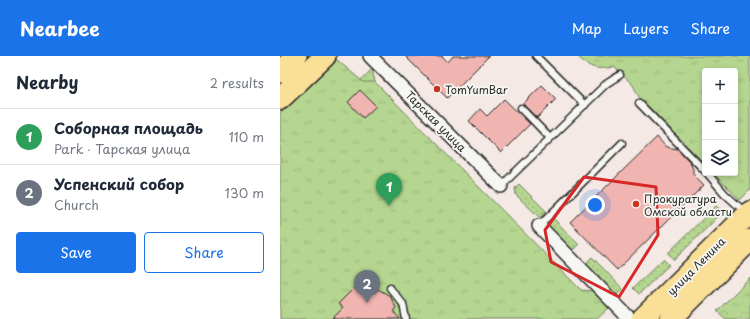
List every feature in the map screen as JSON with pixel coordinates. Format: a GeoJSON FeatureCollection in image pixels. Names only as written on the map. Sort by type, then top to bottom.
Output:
{"type":"FeatureCollection","features":[{"type":"Feature","properties":{"kind":"main road"},"geometry":{"type":"LineString","coordinates":[[280,72],[296,56]]}},
{"type":"Feature","properties":{"kind":"main road"},"geometry":{"type":"LineString","coordinates":[[280,99],[325,56]]}},
{"type":"Feature","properties":{"kind":"main road","name":"улица Ленина"},"geometry":{"type":"LineString","coordinates":[[642,319],[749,215]]}},
{"type":"Feature","properties":{"kind":"main road","name":"улица Ленина"},"geometry":{"type":"LineString","coordinates":[[671,319],[750,240]]}},
{"type":"Feature","properties":{"kind":"street","name":"Тарская улица"},"geometry":{"type":"LineString","coordinates":[[370,56],[501,186]]}},
{"type":"Feature","properties":{"kind":"street"},"geometry":{"type":"LineString","coordinates":[[539,226],[630,319]]}},
{"type":"Feature","properties":{"kind":"lane"},"geometry":{"type":"LineString","coordinates":[[536,56],[585,105]]}},
{"type":"Feature","properties":{"kind":"lane"},"geometry":{"type":"LineString","coordinates":[[501,186],[606,84],[620,75]]}},
{"type":"Feature","properties":{"kind":"lane"},"geometry":{"type":"LineString","coordinates":[[639,104],[702,168]]}},
{"type":"Feature","properties":{"kind":"lane"},"geometry":{"type":"LineString","coordinates":[[521,108],[550,138]]}},
{"type":"Feature","properties":{"kind":"lane"},"geometry":{"type":"LineString","coordinates":[[539,226],[622,143]]}},
{"type":"Feature","properties":{"kind":"lane"},"geometry":{"type":"LineString","coordinates":[[709,176],[725,194],[749,215]]}},
{"type":"Feature","properties":{"kind":"lane"},"geometry":{"type":"LineString","coordinates":[[390,288],[402,304],[406,319]]}},
{"type":"Feature","properties":{"kind":"highlighted area"},"geometry":{"type":"Polygon","coordinates":[[[584,177],[656,187],[658,235],[619,297],[551,262],[545,230],[584,177]]]}},
{"type":"Feature","properties":{"kind":"green space"},"geometry":{"type":"Polygon","coordinates":[[[577,56],[750,56],[750,190],[740,200],[716,176],[738,176],[738,68],[702,68],[702,161],[639,97],[633,85],[614,67],[594,68],[586,64],[577,56]]]}},
{"type":"Feature","properties":{"kind":"green space"},"geometry":{"type":"Polygon","coordinates":[[[336,59],[363,82],[375,82],[581,290],[594,291],[610,307],[597,319],[280,319],[280,113],[336,59]]]}},
{"type":"Feature","properties":{"kind":"green space"},"geometry":{"type":"Polygon","coordinates":[[[372,69],[375,82],[419,128],[413,134],[361,80],[372,69]]]}},
{"type":"Feature","properties":{"kind":"green space"},"geometry":{"type":"Polygon","coordinates":[[[519,184],[546,211],[541,217],[539,217],[516,195],[515,188],[519,184]]]}},
{"type":"Feature","properties":{"kind":"green space"},"geometry":{"type":"Polygon","coordinates":[[[716,206],[723,212],[674,260],[668,253],[716,206]]]}},
{"type":"Feature","properties":{"kind":"green space"},"geometry":{"type":"Polygon","coordinates":[[[553,218],[579,245],[575,249],[568,250],[545,226],[553,218]]]}},
{"type":"Feature","properties":{"kind":"green space"},"geometry":{"type":"Polygon","coordinates":[[[592,257],[623,289],[615,297],[584,265],[592,257]]]}},
{"type":"Feature","properties":{"kind":"green space"},"geometry":{"type":"Polygon","coordinates":[[[663,259],[669,265],[639,294],[633,288],[663,259]]]}},
{"type":"Feature","properties":{"kind":"green space"},"geometry":{"type":"Polygon","coordinates":[[[750,278],[750,319],[726,319],[717,311],[750,278]]]}},
{"type":"Feature","properties":{"kind":"building"},"geometry":{"type":"Polygon","coordinates":[[[405,56],[442,56],[448,62],[453,56],[489,56],[447,98],[405,56]]]}},
{"type":"Feature","properties":{"kind":"building"},"geometry":{"type":"Polygon","coordinates":[[[542,85],[556,99],[537,118],[523,104],[542,85]]]}},
{"type":"Feature","properties":{"kind":"building"},"geometry":{"type":"Polygon","coordinates":[[[360,90],[376,106],[363,118],[348,102],[360,90]]]}},
{"type":"Feature","properties":{"kind":"building"},"geometry":{"type":"Polygon","coordinates":[[[504,99],[530,124],[501,153],[469,121],[480,109],[487,116],[504,99]]]}},
{"type":"Feature","properties":{"kind":"building","name":"Прокуратура Омской области"},"geometry":{"type":"Polygon","coordinates":[[[657,137],[666,147],[678,149],[690,162],[693,169],[693,174],[704,185],[617,270],[570,222],[657,137]]]}},
{"type":"Feature","properties":{"kind":"building"},"geometry":{"type":"Polygon","coordinates":[[[362,287],[367,292],[370,288],[374,293],[378,289],[390,296],[396,308],[393,311],[400,319],[332,319],[343,308],[338,304],[354,288],[358,292],[362,287]]]}},
{"type":"Feature","properties":{"kind":"place","name":"TomYumBar"},"geometry":{"type":"Point","coordinates":[437,89]}},
{"type":"Feature","properties":{"kind":"place","name":"Прокуратура Омской области"},"geometry":{"type":"Point","coordinates":[636,204]}},
{"type":"Feature","properties":{"kind":"place","name":"Соборная площадь"},"geometry":{"type":"Point","coordinates":[389,206]}},
{"type":"Feature","properties":{"kind":"place","name":"Успенский собор"},"geometry":{"type":"Point","coordinates":[367,303]}}]}
